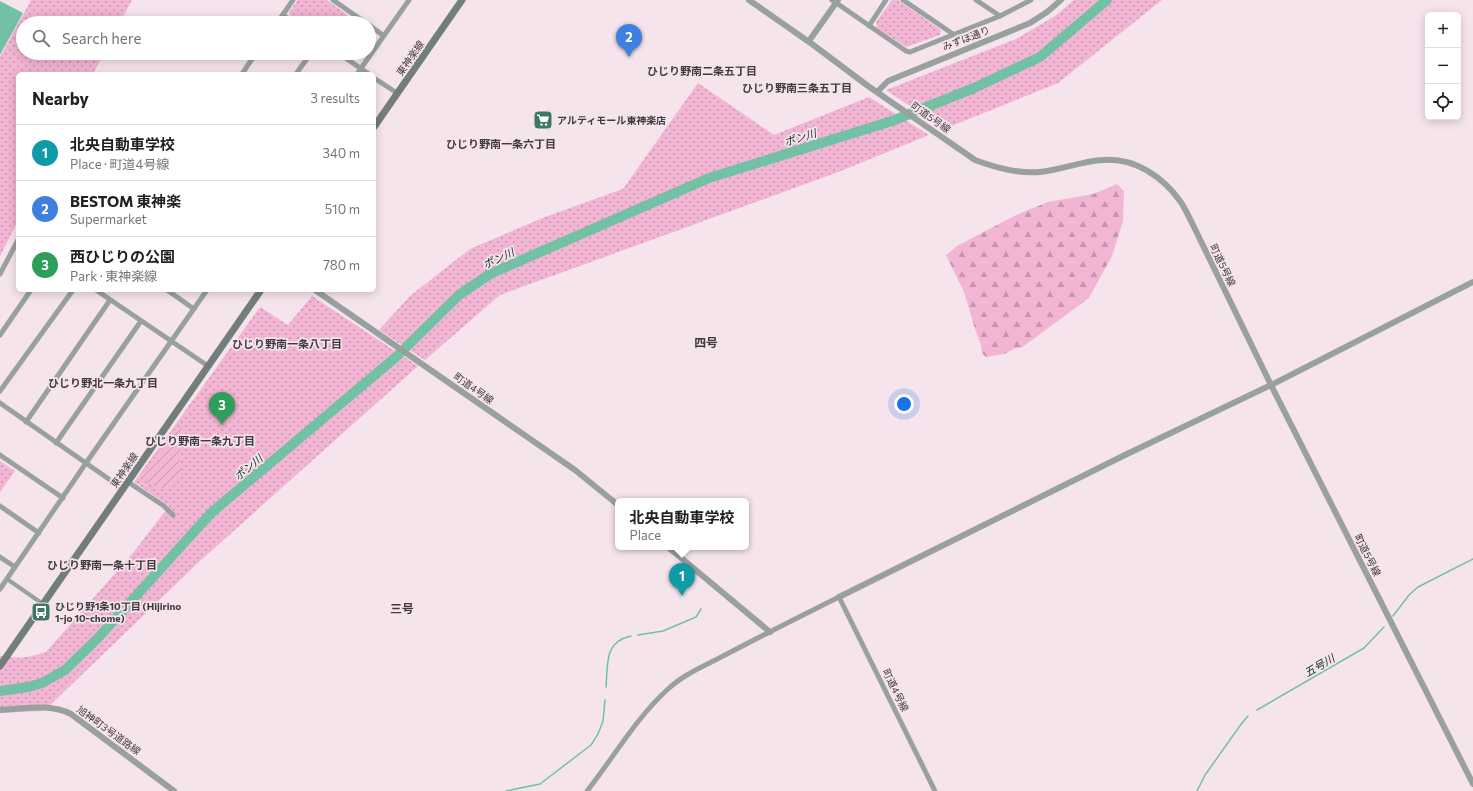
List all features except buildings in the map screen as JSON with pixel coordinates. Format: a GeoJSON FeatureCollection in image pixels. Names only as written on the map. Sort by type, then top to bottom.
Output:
{"type":"FeatureCollection","features":[{"type":"Feature","properties":{"kind":"main road","name":"東神楽線"},"geometry":{"type":"LineString","coordinates":[[376,124],[462,0]]}},
{"type":"Feature","properties":{"kind":"main road","name":"東神楽線"},"geometry":{"type":"LineString","coordinates":[[1,664],[260,292]]}},
{"type":"Feature","properties":{"kind":"street"},"geometry":{"type":"LineString","coordinates":[[283,15],[293,0]]}},
{"type":"Feature","properties":{"kind":"street"},"geometry":{"type":"LineString","coordinates":[[333,0],[356,16]]}},
{"type":"Feature","properties":{"kind":"street"},"geometry":{"type":"LineString","coordinates":[[376,47],[407,0]]}},
{"type":"Feature","properties":{"kind":"street","name":"町道5号線"},"geometry":{"type":"LineString","coordinates":[[749,0],[809,41],[877,92],[975,160],[994,167],[1016,172],[1040,172],[1103,160],[1125,161],[1148,171],[1165,183],[1180,201],[1193,225],[1271,385],[1473,784]]}},
{"type":"Feature","properties":{"kind":"street"},"geometry":{"type":"LineString","coordinates":[[869,26],[886,0]]}},
{"type":"Feature","properties":{"kind":"street"},"geometry":{"type":"LineString","coordinates":[[903,0],[953,34]]}},
{"type":"Feature","properties":{"kind":"street"},"geometry":{"type":"LineString","coordinates":[[976,0],[1000,16]]}},
{"type":"Feature","properties":{"kind":"street"},"geometry":{"type":"LineString","coordinates":[[809,41],[835,1],[869,26],[906,51],[910,52],[1000,16],[1030,0]]}},
{"type":"Feature","properties":{"kind":"street","name":"みずほ通り"},"geometry":{"type":"LineString","coordinates":[[877,92],[888,81],[1030,23],[1047,12],[1060,0]]}},
{"type":"Feature","properties":{"kind":"street"},"geometry":{"type":"LineString","coordinates":[[376,30],[384,36]]}},
{"type":"Feature","properties":{"kind":"street"},"geometry":{"type":"LineString","coordinates":[[243,72],[251,60]]}},
{"type":"Feature","properties":{"kind":"street"},"geometry":{"type":"LineString","coordinates":[[297,72],[306,60]]}},
{"type":"Feature","properties":{"kind":"street"},"geometry":{"type":"LineString","coordinates":[[348,60],[366,72]]}},
{"type":"Feature","properties":{"kind":"street"},"geometry":{"type":"LineString","coordinates":[[359,72],[367,60]]}},
{"type":"Feature","properties":{"kind":"street"},"geometry":{"type":"LineString","coordinates":[[376,79],[397,93]]}},
{"type":"Feature","properties":{"kind":"street"},"geometry":{"type":"LineString","coordinates":[[0,274],[16,244]]}},
{"type":"Feature","properties":{"kind":"street"},"geometry":{"type":"LineString","coordinates":[[586,791],[652,704],[669,688],[690,673],[1127,454],[1271,385],[1473,282]]}},
{"type":"Feature","properties":{"kind":"street"},"geometry":{"type":"LineString","coordinates":[[0,335],[30,292]]}},
{"type":"Feature","properties":{"kind":"street"},"geometry":{"type":"LineString","coordinates":[[0,391],[72,292]]}},
{"type":"Feature","properties":{"kind":"street"},"geometry":{"type":"LineString","coordinates":[[99,292],[208,366]]}},
{"type":"Feature","properties":{"kind":"street"},"geometry":{"type":"LineString","coordinates":[[170,292],[194,309]]}},
{"type":"Feature","properties":{"kind":"street"},"geometry":{"type":"LineString","coordinates":[[0,589],[206,292]]}},
{"type":"Feature","properties":{"kind":"street","name":"町道4号線"},"geometry":{"type":"LineString","coordinates":[[318,292],[575,470],[615,503]]}},
{"type":"Feature","properties":{"kind":"street"},"geometry":{"type":"LineString","coordinates":[[26,422],[110,300]]}},
{"type":"Feature","properties":{"kind":"street"},"geometry":{"type":"LineString","coordinates":[[56,443],[141,321]]}},
{"type":"Feature","properties":{"kind":"street"},"geometry":{"type":"LineString","coordinates":[[0,403],[123,489]]}},
{"type":"Feature","properties":{"kind":"street"},"geometry":{"type":"LineString","coordinates":[[0,455],[63,498]]}},
{"type":"Feature","properties":{"kind":"street"},"geometry":{"type":"LineString","coordinates":[[128,482],[164,506],[173,515]]}},
{"type":"Feature","properties":{"kind":"street"},"geometry":{"type":"LineString","coordinates":[[0,506],[39,533]]}},
{"type":"Feature","properties":{"kind":"street"},"geometry":{"type":"LineString","coordinates":[[672,550],[770,632]]}},
{"type":"Feature","properties":{"kind":"street"},"geometry":{"type":"LineString","coordinates":[[0,557],[15,567]]}},
{"type":"Feature","properties":{"kind":"street"},"geometry":{"type":"LineString","coordinates":[[7,579],[43,604]]}},
{"type":"Feature","properties":{"kind":"street","name":"町道4号線"},"geometry":{"type":"LineString","coordinates":[[839,597],[935,791]]}},
{"type":"Feature","properties":{"kind":"street","name":"旭神町3号道路線"},"geometry":{"type":"LineString","coordinates":[[0,710],[39,708],[55,708],[63,710],[71,714],[174,791]]}},
{"type":"Feature","properties":{"kind":"green space"},"geometry":{"type":"Polygon","coordinates":[[[31,0],[132,0],[124,16],[22,16],[31,0]]]}},
{"type":"Feature","properties":{"kind":"green space"},"geometry":{"type":"Polygon","coordinates":[[[298,0],[327,0],[348,15],[290,16],[289,12],[298,0]]]}},
{"type":"Feature","properties":{"kind":"green space"},"geometry":{"type":"Polygon","coordinates":[[[892,0],[898,0],[941,30],[940,35],[906,47],[877,28],[876,22],[892,0]]]}},
{"type":"Feature","properties":{"kind":"green space"},"geometry":{"type":"Polygon","coordinates":[[[1074,0],[1162,0],[1058,83],[944,129],[886,90],[1016,39],[1055,16],[1074,0]]]}},
{"type":"Feature","properties":{"kind":"green space"},"geometry":{"type":"Polygon","coordinates":[[[16,28],[16,60],[100,60],[94,72],[16,72],[16,225],[0,256],[0,57],[16,28]]]}},
{"type":"Feature","properties":{"kind":"green space"},"geometry":{"type":"Polygon","coordinates":[[[698,83],[774,135],[869,97],[929,135],[841,171],[500,295],[425,360],[379,330],[410,296],[470,249],[545,217],[623,189],[698,83]]]}},
{"type":"Feature","properties":{"kind":"green space"},"geometry":{"type":"Polygon","coordinates":[[[1117,184],[1124,191],[1123,221],[1112,256],[1089,298],[1021,348],[1016,348],[1004,354],[986,357],[982,353],[981,345],[964,292],[946,255],[957,246],[1016,215],[1048,202],[1093,194],[1117,184]]]}},
{"type":"Feature","properties":{"kind":"green space"},"geometry":{"type":"Polygon","coordinates":[[[312,296],[418,366],[200,561],[44,711],[0,713],[0,656],[23,657],[34,656],[46,652],[133,553],[169,506],[134,482],[260,307],[288,325],[312,296]]]}},
{"type":"Feature","properties":{"kind":"green space"},"geometry":{"type":"Polygon","coordinates":[[[177,427],[185,430],[180,449],[181,478],[176,484],[169,488],[161,488],[149,483],[141,477],[177,427]]]}},
{"type":"Feature","properties":{"kind":"green space"},"geometry":{"type":"Polygon","coordinates":[[[0,461],[15,471],[0,492],[0,461]]]}},
{"type":"Feature","properties":{"kind":"shaded area"},"geometry":{"type":"Polygon","coordinates":[[[0,1],[23,13],[21,16],[16,16],[16,26],[0,55],[0,1]]]}},
{"type":"Feature","properties":{"kind":"waterway","name":"ポン川"},"geometry":{"type":"LineString","coordinates":[[0,691],[28,687],[42,683],[65,670],[97,639],[211,513],[396,357],[459,295],[490,274],[709,178],[892,121],[974,88],[1040,57],[1107,0]]}},
{"type":"Feature","properties":{"kind":"waterway","name":"五号川"},"geometry":{"type":"LineString","coordinates":[[1393,616],[1409,595],[1418,587],[1473,559]]}},
{"type":"Feature","properties":{"kind":"waterway"},"geometry":{"type":"LineString","coordinates":[[638,635],[663,631],[696,617],[701,609]]}},
{"type":"Feature","properties":{"kind":"waterway","name":"五号川"},"geometry":{"type":"LineString","coordinates":[[1257,710],[1364,648],[1384,627]]}},
{"type":"Feature","properties":{"kind":"waterway"},"geometry":{"type":"LineString","coordinates":[[606,687],[609,655],[612,648],[622,639],[631,636]]}},
{"type":"Feature","properties":{"kind":"waterway"},"geometry":{"type":"LineString","coordinates":[[506,791],[540,784],[591,745],[598,734],[603,721],[605,700]]}},
{"type":"Feature","properties":{"kind":"waterway","name":"五号川"},"geometry":{"type":"LineString","coordinates":[[1197,791],[1205,775],[1248,716]]}},
{"type":"Feature","properties":{"kind":"place","name":"BESTOM 東神楽"},"geometry":{"type":"Point","coordinates":[629,57]}},
{"type":"Feature","properties":{"kind":"place","name":"アルティモール東神楽店"},"geometry":{"type":"Point","coordinates":[543,120]}},
{"type":"Feature","properties":{"kind":"place","name":"西ひじりの公園"},"geometry":{"type":"Point","coordinates":[222,425]}},
{"type":"Feature","properties":{"kind":"place","name":"北央自動車学校"},"geometry":{"type":"Point","coordinates":[682,596]}},
{"type":"Feature","properties":{"kind":"place","name":"ひじり野1条10丁目 (Hijirino 1-jo 10-chome)"},"geometry":{"type":"Point","coordinates":[41,612]}},
{"type":"Feature","properties":{"kind":"district","name":"ひじり野南二条五丁目"},"geometry":{"type":"Point","coordinates":[702,70]}},
{"type":"Feature","properties":{"kind":"district","name":"ひじり野南三条五丁目"},"geometry":{"type":"Point","coordinates":[797,87]}},
{"type":"Feature","properties":{"kind":"district","name":"ひじり野南一条六丁目"},"geometry":{"type":"Point","coordinates":[501,143]}},
{"type":"Feature","properties":{"kind":"district","name":"四号"},"geometry":{"type":"Point","coordinates":[706,342]}},
{"type":"Feature","properties":{"kind":"district","name":"ひじり野南一条八丁目"},"geometry":{"type":"Point","coordinates":[287,343]}},
{"type":"Feature","properties":{"kind":"district","name":"ひじり野北一条九丁目"},"geometry":{"type":"Point","coordinates":[103,382]}},
{"type":"Feature","properties":{"kind":"district","name":"ひじり野南一条九丁目"},"geometry":{"type":"Point","coordinates":[200,440]}},
{"type":"Feature","properties":{"kind":"district","name":"ひじり野南一条十丁目"},"geometry":{"type":"Point","coordinates":[102,564]}},
{"type":"Feature","properties":{"kind":"district","name":"三号"},"geometry":{"type":"Point","coordinates":[402,608]}}]}
